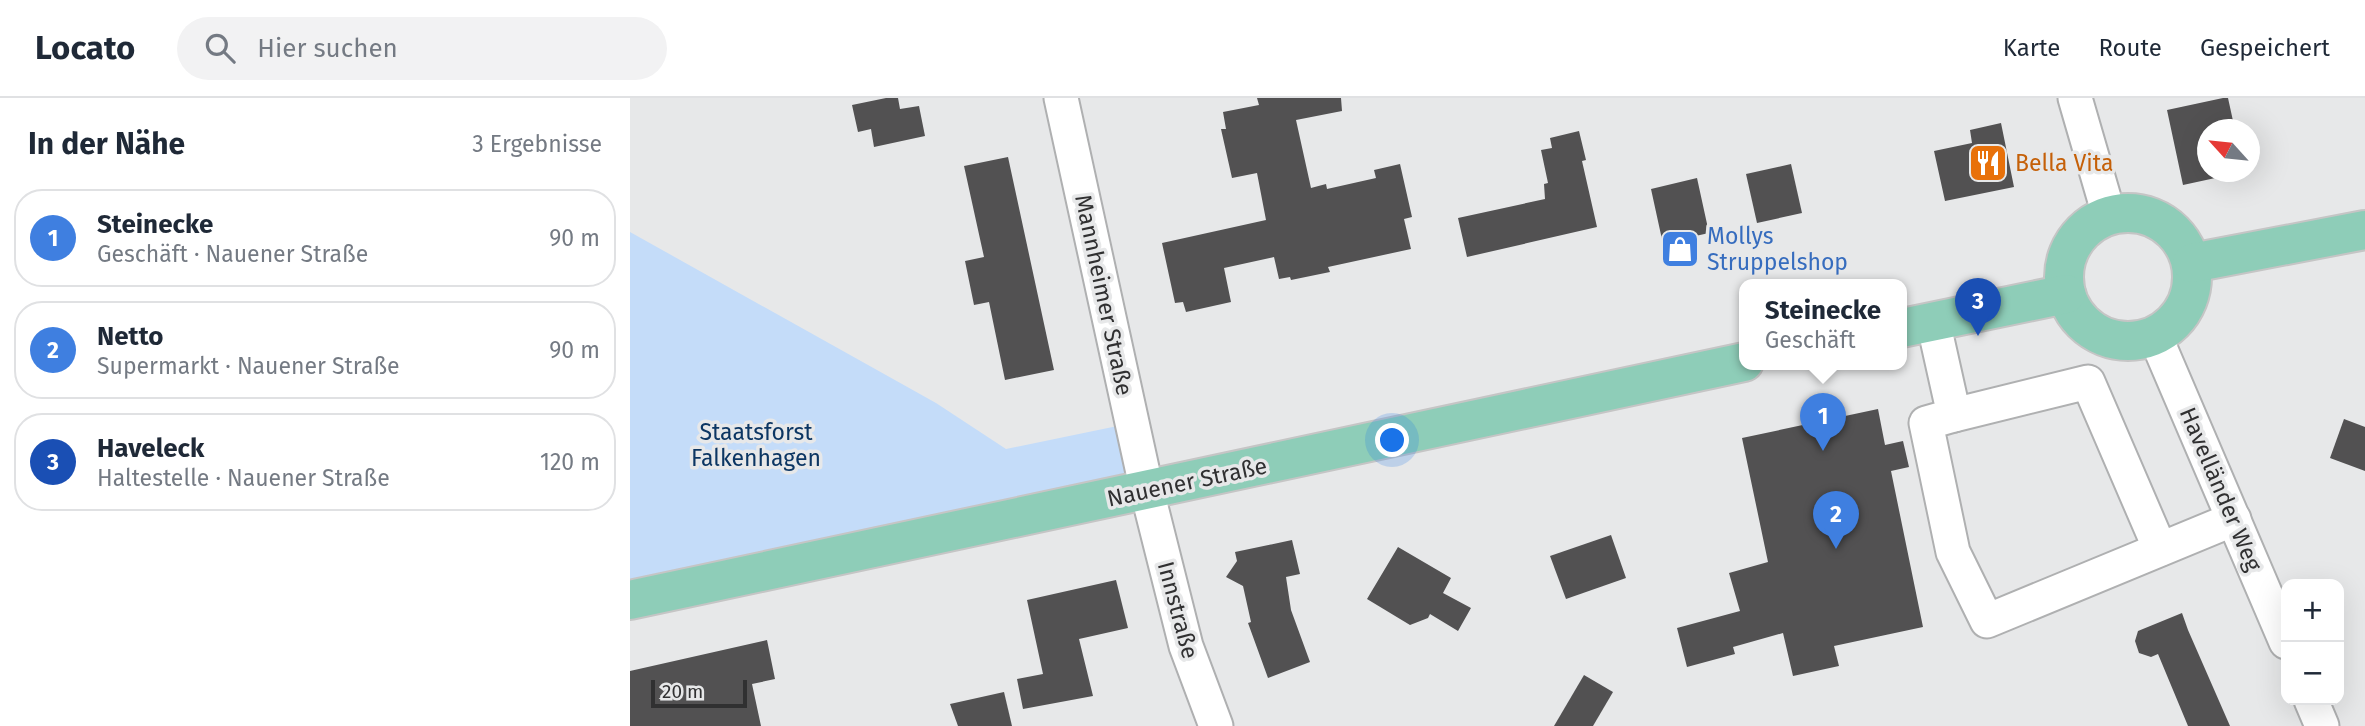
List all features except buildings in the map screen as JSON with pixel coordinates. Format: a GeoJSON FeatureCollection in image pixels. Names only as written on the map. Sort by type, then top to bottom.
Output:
{"type":"FeatureCollection","features":[{"type":"Feature","properties":{"kind":"main road"},"geometry":{"type":"LineString","coordinates":[[2130,212],[2151,216],[2170,227],[2184,243],[2192,262],[2193,284],[2187,306],[2173,323],[2155,336],[2133,342],[2111,339],[2091,330],[2075,314],[2066,294],[2064,274],[2068,254],[2077,237],[2091,223],[2109,215],[2130,212]]}},
{"type":"Feature","properties":{"kind":"main road"},"geometry":{"type":"LineString","coordinates":[[2192,262],[2365,230]]}},
{"type":"Feature","properties":{"kind":"main road"},"geometry":{"type":"LineString","coordinates":[[1917,325],[2066,294]]}},
{"type":"Feature","properties":{"kind":"main road","name":"Nauener Straße"},"geometry":{"type":"LineString","coordinates":[[631,602],[1739,363]]}},
{"type":"Feature","properties":{"kind":"street","name":"Mannheimer Straße"},"geometry":{"type":"LineString","coordinates":[[1060,98],[1147,491]]}},
{"type":"Feature","properties":{"kind":"street"},"geometry":{"type":"LineString","coordinates":[[2075,98],[2109,215]]}},
{"type":"Feature","properties":{"kind":"street"},"geometry":{"type":"LineString","coordinates":[[1917,325],[1954,415]]}},
{"type":"Feature","properties":{"kind":"street","name":"Havelländer Weg"},"geometry":{"type":"LineString","coordinates":[[2155,336],[2281,630]]}},
{"type":"Feature","properties":{"kind":"street"},"geometry":{"type":"LineString","coordinates":[[2160,549],[2088,382],[1926,422],[1953,552],[1987,621],[2234,519]]}},
{"type":"Feature","properties":{"kind":"street","name":"Innstraße"},"geometry":{"type":"LineString","coordinates":[[1147,491],[1185,646],[1216,726]]}},
{"type":"Feature","properties":{"kind":"street"},"geometry":{"type":"LineString","coordinates":[[2313,705],[2322,726]]}},
{"type":"Feature","properties":{"kind":"green space","name":"Staatsforst Falkenhagen"},"geometry":{"type":"Polygon","coordinates":[[[630,232],[936,403],[1006,449],[1132,423],[1147,491],[630,600],[630,232]]]}},
{"type":"Feature","properties":{"kind":"place","name":"Bella Vita"},"geometry":{"type":"Point","coordinates":[1988,163]}},
{"type":"Feature","properties":{"kind":"place","name":"Mollys Struppelshop"},"geometry":{"type":"Point","coordinates":[1680,249]}},
{"type":"Feature","properties":{"kind":"place","name":"Haveleck"},"geometry":{"type":"Point","coordinates":[1978,336]}},
{"type":"Feature","properties":{"kind":"place","name":"Steinecke"},"geometry":{"type":"Point","coordinates":[1823,451]}},
{"type":"Feature","properties":{"kind":"place","name":"Netto"},"geometry":{"type":"Point","coordinates":[1836,549]}}]}
